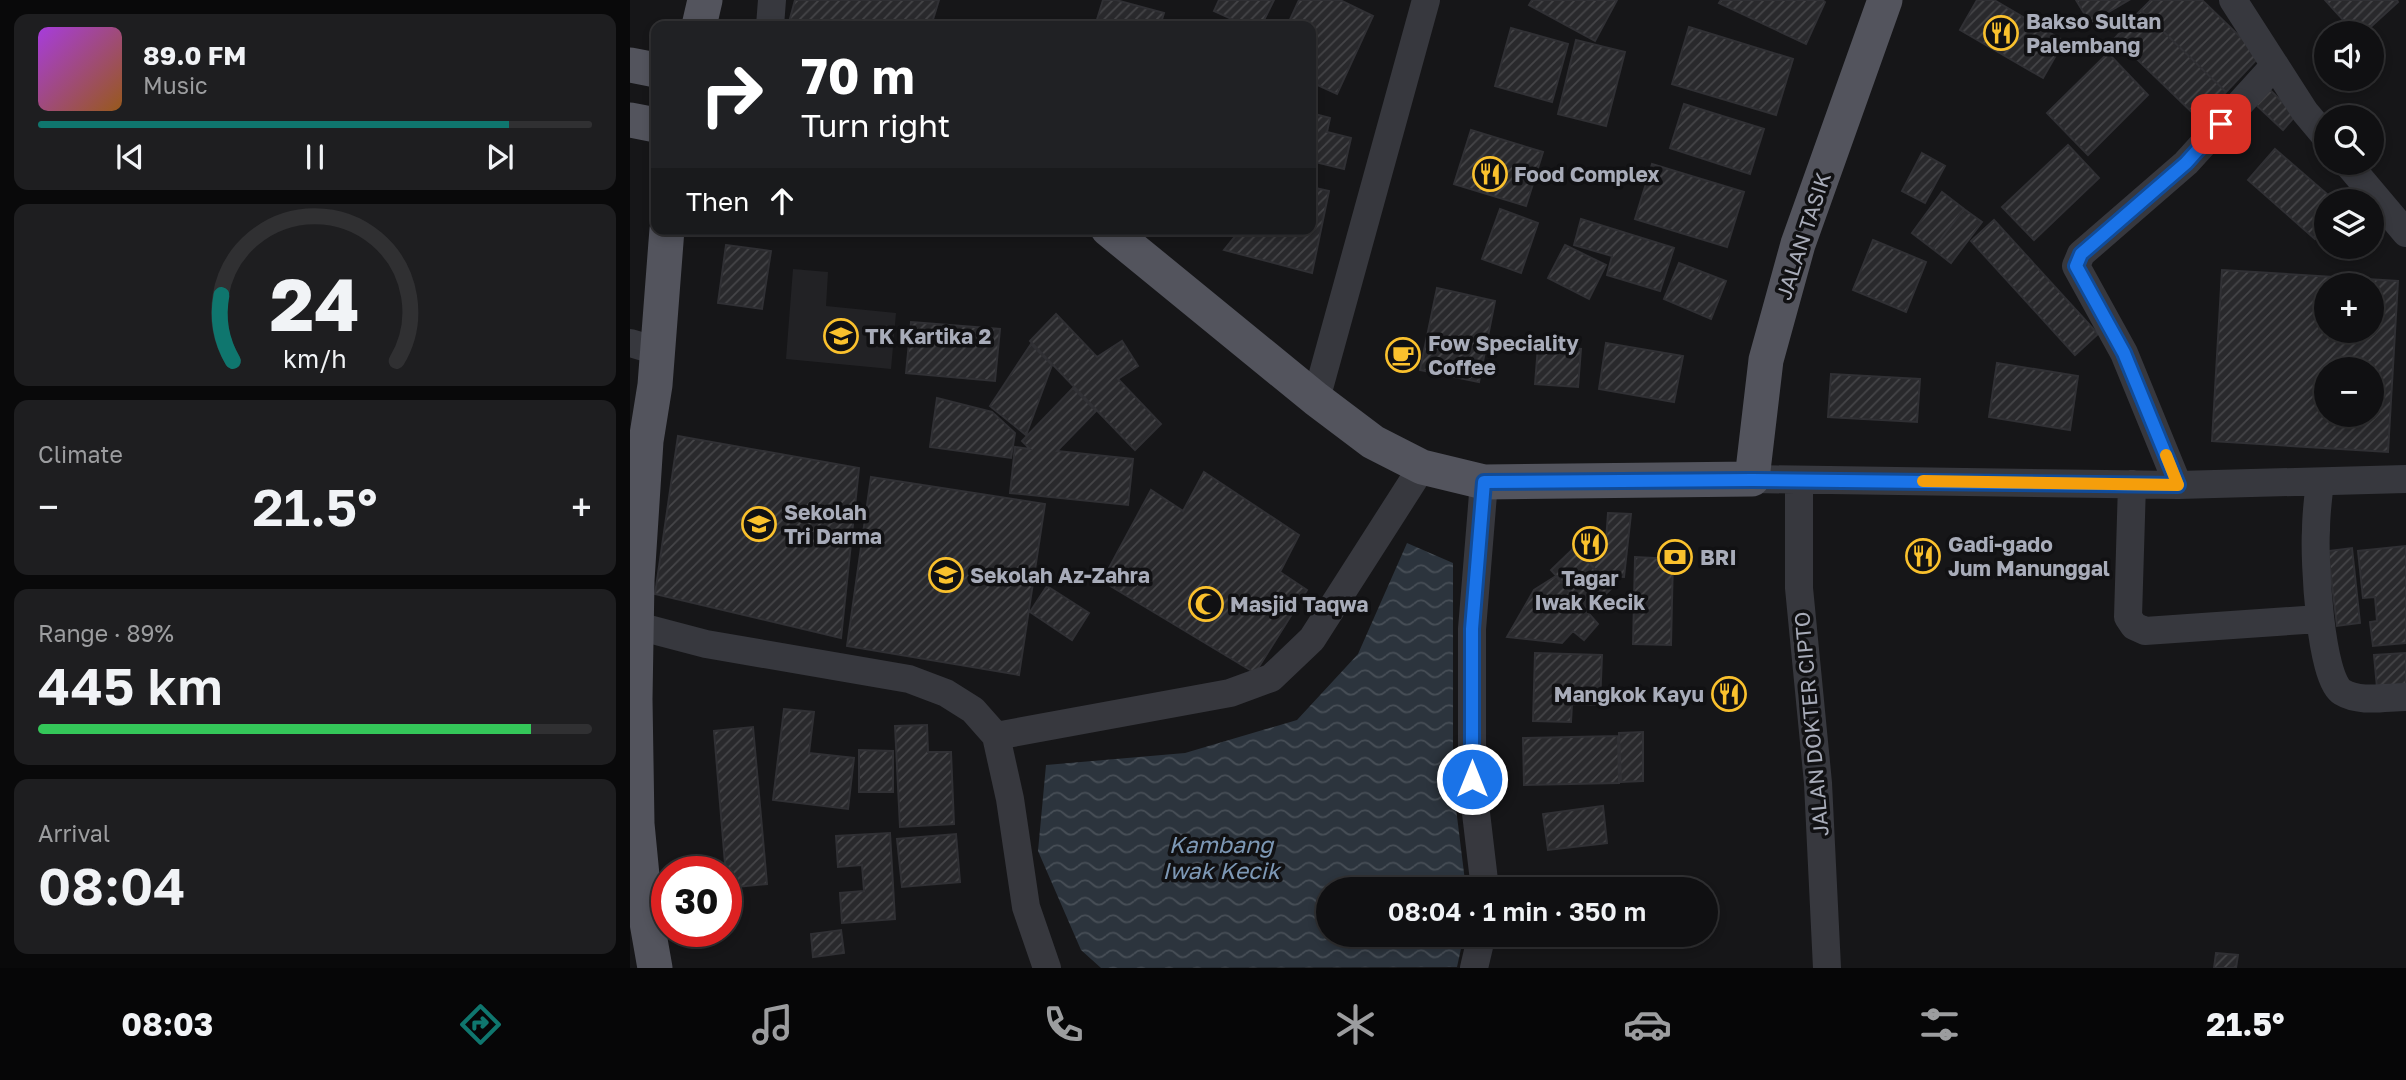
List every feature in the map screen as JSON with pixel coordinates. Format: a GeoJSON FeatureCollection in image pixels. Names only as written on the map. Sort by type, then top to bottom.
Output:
{"type":"FeatureCollection","features":[{"type":"Feature","properties":{"kind":"main road"},"geometry":{"type":"LineString","coordinates":[[700,21],[705,0]]}},
{"type":"Feature","properties":{"kind":"main road","name":"JALAN TASIK"},"geometry":{"type":"LineString","coordinates":[[1752,480],[1766,360],[1794,257],[1885,0]]}},
{"type":"Feature","properties":{"kind":"main road"},"geometry":{"type":"LineString","coordinates":[[630,65],[651,69]]}},
{"type":"Feature","properties":{"kind":"main road"},"geometry":{"type":"LineString","coordinates":[[630,120],[651,124]]}},
{"type":"Feature","properties":{"kind":"main road"},"geometry":{"type":"LineString","coordinates":[[655,968],[646,917],[637,824],[633,625],[646,441],[647,360],[666,235]]}},
{"type":"Feature","properties":{"kind":"main road"},"geometry":{"type":"LineString","coordinates":[[1115,235],[1316,399],[1373,442],[1422,467],[1484,482],[1752,480]]}},
{"type":"Feature","properties":{"kind":"street"},"geometry":{"type":"LineString","coordinates":[[770,21],[772,0]]}},
{"type":"Feature","properties":{"kind":"street"},"geometry":{"type":"LineString","coordinates":[[1316,399],[1426,0]]}},
{"type":"Feature","properties":{"kind":"street"},"geometry":{"type":"LineString","coordinates":[[2233,0],[2314,123]]}},
{"type":"Feature","properties":{"kind":"street"},"geometry":{"type":"LineString","coordinates":[[2178,485],[2124,353],[2077,273],[2077,260],[2186,163],[2275,65]]}},
{"type":"Feature","properties":{"kind":"street"},"geometry":{"type":"LineString","coordinates":[[2357,175],[2406,233]]}},
{"type":"Feature","properties":{"kind":"street"},"geometry":{"type":"LineString","coordinates":[[630,436],[647,360]]}},
{"type":"Feature","properties":{"kind":"street"},"geometry":{"type":"LineString","coordinates":[[996,736],[1230,693],[1271,678],[1312,639],[1422,467]]}},
{"type":"Feature","properties":{"kind":"street"},"geometry":{"type":"LineString","coordinates":[[1752,480],[2178,485],[2406,479]]}},
{"type":"Feature","properties":{"kind":"street","name":"JALAN DOKTER CIPTO"},"geometry":{"type":"LineString","coordinates":[[1798,480],[1799,588],[1818,783],[1827,968]]}},
{"type":"Feature","properties":{"kind":"street"},"geometry":{"type":"LineString","coordinates":[[1484,482],[1472,629],[1472,765],[1484,877]]}},
{"type":"Feature","properties":{"kind":"street"},"geometry":{"type":"LineString","coordinates":[[2320,482],[2315,532],[2319,619],[2332,681],[2340,692],[2359,698],[2406,697]]}},
{"type":"Feature","properties":{"kind":"street"},"geometry":{"type":"LineString","coordinates":[[2132,484],[2128,617],[2134,626],[2145,631],[2319,619]]}},
{"type":"Feature","properties":{"kind":"street"},"geometry":{"type":"LineString","coordinates":[[633,625],[706,643],[909,679],[946,693],[973,710],[996,736],[1010,799],[1026,906],[1047,968]]}},
{"type":"Feature","properties":{"kind":"street"},"geometry":{"type":"LineString","coordinates":[[1474,968],[1479,947]]}},
{"type":"Feature","properties":{"kind":"shaded area","name":"TK Kartika 2"},"geometry":{"type":"Polygon","coordinates":[[[793,269],[828,272],[826,306],[896,313],[891,369],[786,359],[793,269]]]}},
{"type":"Feature","properties":{"kind":"water","name":"Kambang Iwak Kecik"},"geometry":{"type":"Polygon","coordinates":[[[1407,543],[1453,563],[1453,784],[1465,877],[1316,877],[1316,947],[1461,947],[1457,967],[1101,968],[1081,950],[1038,851],[1046,765],[1185,753],[1297,720],[1358,654],[1407,543]]]}},
{"type":"Feature","properties":{"kind":"building"},"geometry":{"type":"Polygon","coordinates":[[[795,0],[939,0],[933,21],[789,21],[795,0]]]}},
{"type":"Feature","properties":{"kind":"building"},"geometry":{"type":"Polygon","coordinates":[[[1103,0],[1116,0],[1164,13],[1162,21],[1097,21],[1103,0]]]}},
{"type":"Feature","properties":{"kind":"building"},"geometry":{"type":"Polygon","coordinates":[[[1219,0],[1274,0],[1264,21],[1236,21],[1214,11],[1219,0]]]}},
{"type":"Feature","properties":{"kind":"building"},"geometry":{"type":"Polygon","coordinates":[[[1299,0],[1340,0],[1373,16],[1337,94],[1316,84],[1316,21],[1289,21],[1299,0]]]}},
{"type":"Feature","properties":{"kind":"building"},"geometry":{"type":"Polygon","coordinates":[[[1532,0],[1617,0],[1595,41],[1529,5],[1532,0]]]}},
{"type":"Feature","properties":{"kind":"building"},"geometry":{"type":"Polygon","coordinates":[[[1721,0],[1825,2],[1806,44],[1719,3],[1721,0]]]}},
{"type":"Feature","properties":{"kind":"building"},"geometry":{"type":"Polygon","coordinates":[[[1977,0],[1994,0],[2064,41],[2043,78],[1960,30],[1977,0]]]}},
{"type":"Feature","properties":{"kind":"building"},"geometry":{"type":"Polygon","coordinates":[[[2076,0],[2129,0],[2090,23],[2076,0]]]}},
{"type":"Feature","properties":{"kind":"building"},"geometry":{"type":"Polygon","coordinates":[[[2151,0],[2202,0],[2260,56],[2226,92],[2141,10],[2151,0]]]}},
{"type":"Feature","properties":{"kind":"building"},"geometry":{"type":"Polygon","coordinates":[[[2325,0],[2398,2],[2377,21],[2344,21],[2325,0]]]}},
{"type":"Feature","properties":{"kind":"building"},"geometry":{"type":"Polygon","coordinates":[[[2141,10],[2226,92],[2200,120],[2115,38],[2141,10]]]}},
{"type":"Feature","properties":{"kind":"building"},"geometry":{"type":"Polygon","coordinates":[[[1689,27],[1793,59],[1776,115],[1672,84],[1689,27]]]}},
{"type":"Feature","properties":{"kind":"building"},"geometry":{"type":"Polygon","coordinates":[[[1511,28],[1568,44],[1552,102],[1495,86],[1511,28]]]}},
{"type":"Feature","properties":{"kind":"building"},"geometry":{"type":"Polygon","coordinates":[[[1576,40],[1625,52],[1606,126],[1558,114],[1576,40]]]}},
{"type":"Feature","properties":{"kind":"building"},"geometry":{"type":"Polygon","coordinates":[[[2108,53],[2148,95],[2088,155],[2047,113],[2108,53]]]}},
{"type":"Feature","properties":{"kind":"building"},"geometry":{"type":"Polygon","coordinates":[[[2268,88],[2296,115],[2283,130],[2254,103],[2268,88]]]}},
{"type":"Feature","properties":{"kind":"building"},"geometry":{"type":"Polygon","coordinates":[[[1684,104],[1764,129],[1750,174],[1670,148],[1684,104]]]}},
{"type":"Feature","properties":{"kind":"building"},"geometry":{"type":"Polygon","coordinates":[[[1316,114],[1330,118],[1327,132],[1351,138],[1344,169],[1316,162],[1316,114]]]}},
{"type":"Feature","properties":{"kind":"building"},"geometry":{"type":"Polygon","coordinates":[[[1471,130],[1543,152],[1526,206],[1454,184],[1471,130]]]}},
{"type":"Feature","properties":{"kind":"building"},"geometry":{"type":"Polygon","coordinates":[[[2068,145],[2099,178],[2034,240],[2002,207],[2068,145]]]}},
{"type":"Feature","properties":{"kind":"building"},"geometry":{"type":"Polygon","coordinates":[[[2275,149],[2321,189],[2314,189],[2314,238],[2248,180],[2275,149]]]}},
{"type":"Feature","properties":{"kind":"building"},"geometry":{"type":"Polygon","coordinates":[[[1922,153],[1945,166],[1925,203],[1902,191],[1922,153]]]}},
{"type":"Feature","properties":{"kind":"building"},"geometry":{"type":"Polygon","coordinates":[[[1652,164],[1744,192],[1727,247],[1635,219],[1652,164]]]}},
{"type":"Feature","properties":{"kind":"building"},"geometry":{"type":"Polygon","coordinates":[[[1316,188],[1329,191],[1312,273],[1224,250],[1236,235],[1316,235],[1316,188]]]}},
{"type":"Feature","properties":{"kind":"building"},"geometry":{"type":"Polygon","coordinates":[[[1942,192],[1964,209],[1933,249],[1912,233],[1942,192]]]}},
{"type":"Feature","properties":{"kind":"building"},"geometry":{"type":"Polygon","coordinates":[[[1500,209],[1538,223],[1521,273],[1482,259],[1500,209]]]}},
{"type":"Feature","properties":{"kind":"building"},"geometry":{"type":"Polygon","coordinates":[[[1964,209],[1982,222],[1951,263],[1933,249],[1964,209]]]}},
{"type":"Feature","properties":{"kind":"building"},"geometry":{"type":"Polygon","coordinates":[[[1581,219],[1674,248],[1660,291],[1607,275],[1612,256],[1574,245],[1581,219]]]}},
{"type":"Feature","properties":{"kind":"building"},"geometry":{"type":"Polygon","coordinates":[[[1994,220],[2098,334],[2075,355],[1971,241],[1994,220]]]}},
{"type":"Feature","properties":{"kind":"building"},"geometry":{"type":"Polygon","coordinates":[[[1873,240],[1926,262],[1906,312],[1853,290],[1873,240]]]}},
{"type":"Feature","properties":{"kind":"building"},"geometry":{"type":"Polygon","coordinates":[[[726,245],[771,251],[762,309],[718,303],[726,245]]]}},
{"type":"Feature","properties":{"kind":"building"},"geometry":{"type":"Polygon","coordinates":[[[1565,245],[1606,265],[1589,299],[1548,278],[1565,245]]]}},
{"type":"Feature","properties":{"kind":"building"},"geometry":{"type":"Polygon","coordinates":[[[1679,263],[1726,281],[1711,319],[1664,299],[1679,263]]]}},
{"type":"Feature","properties":{"kind":"building"},"geometry":{"type":"Polygon","coordinates":[[[2222,270],[2314,276],[2314,343],[2384,343],[2384,280],[2398,281],[2388,452],[2212,441],[2222,270]]]}},
{"type":"Feature","properties":{"kind":"building"},"geometry":{"type":"Polygon","coordinates":[[[1437,288],[1495,301],[1479,382],[1420,370],[1437,288]]]}},
{"type":"Feature","properties":{"kind":"building"},"geometry":{"type":"Polygon","coordinates":[[[1056,314],[1097,357],[1122,341],[1138,366],[1118,379],[1161,424],[1135,450],[1030,341],[1056,314]]]}},
{"type":"Feature","properties":{"kind":"building"},"geometry":{"type":"Polygon","coordinates":[[[911,322],[1000,329],[995,381],[906,373],[911,322]]]}},
{"type":"Feature","properties":{"kind":"building"},"geometry":{"type":"Polygon","coordinates":[[[1606,343],[1683,356],[1674,402],[1599,389],[1606,343]]]}},
{"type":"Feature","properties":{"kind":"building"},"geometry":{"type":"Polygon","coordinates":[[[1031,344],[1052,365],[1026,435],[990,406],[1031,344]]]}},
{"type":"Feature","properties":{"kind":"building"},"geometry":{"type":"Polygon","coordinates":[[[1538,346],[1581,349],[1578,387],[1535,384],[1538,346]]]}},
{"type":"Feature","properties":{"kind":"building"},"geometry":{"type":"Polygon","coordinates":[[[1997,363],[2078,376],[2070,430],[1989,417],[1997,363]]]}},
{"type":"Feature","properties":{"kind":"building"},"geometry":{"type":"Polygon","coordinates":[[[1831,374],[1920,379],[1917,422],[1828,417],[1831,374]]]}},
{"type":"Feature","properties":{"kind":"building"},"geometry":{"type":"Polygon","coordinates":[[[1073,388],[1096,411],[1057,451],[1133,459],[1128,505],[1010,493],[1015,447],[1030,449],[1022,441],[1073,388]]]}},
{"type":"Feature","properties":{"kind":"building"},"geometry":{"type":"Polygon","coordinates":[[[937,398],[992,412],[1015,433],[1011,458],[930,447],[937,398]]]}},
{"type":"Feature","properties":{"kind":"building","name":"Sekolah Tri Darma"},"geometry":{"type":"Polygon","coordinates":[[[678,436],[859,468],[841,638],[655,594],[678,436]]]}},
{"type":"Feature","properties":{"kind":"building"},"geometry":{"type":"Polygon","coordinates":[[[1204,472],[1299,535],[1280,572],[1307,590],[1255,673],[1102,581],[1151,490],[1183,511],[1204,472]]]}},
{"type":"Feature","properties":{"kind":"building","name":"Sekolah Az-Zahra"},"geometry":{"type":"Polygon","coordinates":[[[871,477],[1045,504],[1019,675],[847,646],[871,477]]]}},
{"type":"Feature","properties":{"kind":"building"},"geometry":{"type":"Polygon","coordinates":[[[1608,513],[1631,514],[1624,577],[1600,576],[1582,554],[1605,555],[1608,513]]]}},
{"type":"Feature","properties":{"kind":"building"},"geometry":{"type":"Polygon","coordinates":[[[2406,546],[2406,643],[2373,646],[2370,622],[2377,621],[2375,597],[2363,598],[2358,551],[2406,546]]]}},
{"type":"Feature","properties":{"kind":"building"},"geometry":{"type":"Polygon","coordinates":[[[1575,547],[1612,588],[1588,611],[1551,570],[1575,547]]]}},
{"type":"Feature","properties":{"kind":"building"},"geometry":{"type":"Polygon","coordinates":[[[2352,548],[2360,623],[2337,626],[2328,551],[2352,548]]]}},
{"type":"Feature","properties":{"kind":"building"},"geometry":{"type":"Polygon","coordinates":[[[1635,557],[1673,559],[1671,645],[1633,644],[1635,557]]]}},
{"type":"Feature","properties":{"kind":"building"},"geometry":{"type":"Polygon","coordinates":[[[1556,576],[1598,624],[1584,640],[1573,631],[1562,643],[1507,637],[1534,590],[1556,576]]]}},
{"type":"Feature","properties":{"kind":"building"},"geometry":{"type":"Polygon","coordinates":[[[1047,586],[1089,613],[1072,640],[1030,612],[1047,586]]]}},
{"type":"Feature","properties":{"kind":"building"},"geometry":{"type":"Polygon","coordinates":[[[1535,653],[1602,655],[1600,705],[1572,704],[1571,722],[1533,721],[1535,653]]]}},
{"type":"Feature","properties":{"kind":"building"},"geometry":{"type":"Polygon","coordinates":[[[2406,653],[2406,686],[2377,688],[2374,655],[2406,653]]]}},
{"type":"Feature","properties":{"kind":"building"},"geometry":{"type":"Polygon","coordinates":[[[784,709],[814,712],[809,753],[854,758],[848,809],[773,800],[784,709]]]}},
{"type":"Feature","properties":{"kind":"building"},"geometry":{"type":"Polygon","coordinates":[[[927,725],[928,752],[951,752],[954,824],[900,827],[895,726],[927,725]]]}},
{"type":"Feature","properties":{"kind":"building"},"geometry":{"type":"Polygon","coordinates":[[[753,727],[767,884],[742,886],[742,856],[724,856],[714,731],[753,727]]]}},
{"type":"Feature","properties":{"kind":"building"},"geometry":{"type":"Polygon","coordinates":[[[1643,732],[1643,781],[1621,782],[1619,733],[1643,732]]]}},
{"type":"Feature","properties":{"kind":"building"},"geometry":{"type":"Polygon","coordinates":[[[1618,736],[1619,783],[1524,785],[1523,738],[1618,736]]]}},
{"type":"Feature","properties":{"kind":"building"},"geometry":{"type":"Polygon","coordinates":[[[859,750],[893,751],[893,792],[859,792],[859,750]]]}},
{"type":"Feature","properties":{"kind":"building"},"geometry":{"type":"Polygon","coordinates":[[[1603,806],[1607,843],[1548,850],[1543,814],[1603,806]]]}},
{"type":"Feature","properties":{"kind":"building"},"geometry":{"type":"Polygon","coordinates":[[[890,833],[895,919],[842,923],[840,893],[864,891],[862,865],[838,867],[836,836],[890,833]]]}},
{"type":"Feature","properties":{"kind":"building"},"geometry":{"type":"Polygon","coordinates":[[[956,834],[960,882],[902,887],[897,839],[956,834]]]}},
{"type":"Feature","properties":{"kind":"building"},"geometry":{"type":"Polygon","coordinates":[[[841,930],[844,953],[813,957],[811,934],[841,930]]]}},
{"type":"Feature","properties":{"kind":"building"},"geometry":{"type":"Polygon","coordinates":[[[2216,953],[2238,955],[2236,968],[2214,968],[2216,953]]]}},
{"type":"Feature","properties":{"kind":"slow traffic"},"geometry":{"type":"LineString","coordinates":[[1923,481],[2178,485],[2166,455]]}},
{"type":"Feature","properties":{"kind":"place","name":"Bakso Sultan Palembang"},"geometry":{"type":"Point","coordinates":[2001,33]}},
{"type":"Feature","properties":{"kind":"place","name":"Food Complex"},"geometry":{"type":"Point","coordinates":[1490,174]}},
{"type":"Feature","properties":{"kind":"place","name":"TK Kartika 2"},"geometry":{"type":"Point","coordinates":[841,336]}},
{"type":"Feature","properties":{"kind":"place","name":"Fow Speciality Coffee"},"geometry":{"type":"Point","coordinates":[1403,355]}},
{"type":"Feature","properties":{"kind":"place","name":"Sekolah Tri Darma"},"geometry":{"type":"Point","coordinates":[759,524]}},
{"type":"Feature","properties":{"kind":"place","name":"Tagar Iwak Kecik"},"geometry":{"type":"Point","coordinates":[1590,544]}},
{"type":"Feature","properties":{"kind":"place","name":"Gadi-gado Jum Manunggal"},"geometry":{"type":"Point","coordinates":[1923,556]}},
{"type":"Feature","properties":{"kind":"place","name":"BRI"},"geometry":{"type":"Point","coordinates":[1675,557]}},
{"type":"Feature","properties":{"kind":"place","name":"Sekolah Az-Zahra"},"geometry":{"type":"Point","coordinates":[946,575]}},
{"type":"Feature","properties":{"kind":"place","name":"Masjid Taqwa"},"geometry":{"type":"Point","coordinates":[1206,604]}},
{"type":"Feature","properties":{"kind":"place","name":"Mangkok Kayu"},"geometry":{"type":"Point","coordinates":[1729,694]}},
{"type":"Feature","properties":{"kind":"route"},"geometry":{"type":"LineString","coordinates":[[1472,779],[1472,629],[1484,482],[1752,480],[2178,485],[2124,353],[2077,273],[2076,266],[2081,254],[2186,163],[2221,124]]}}]}
